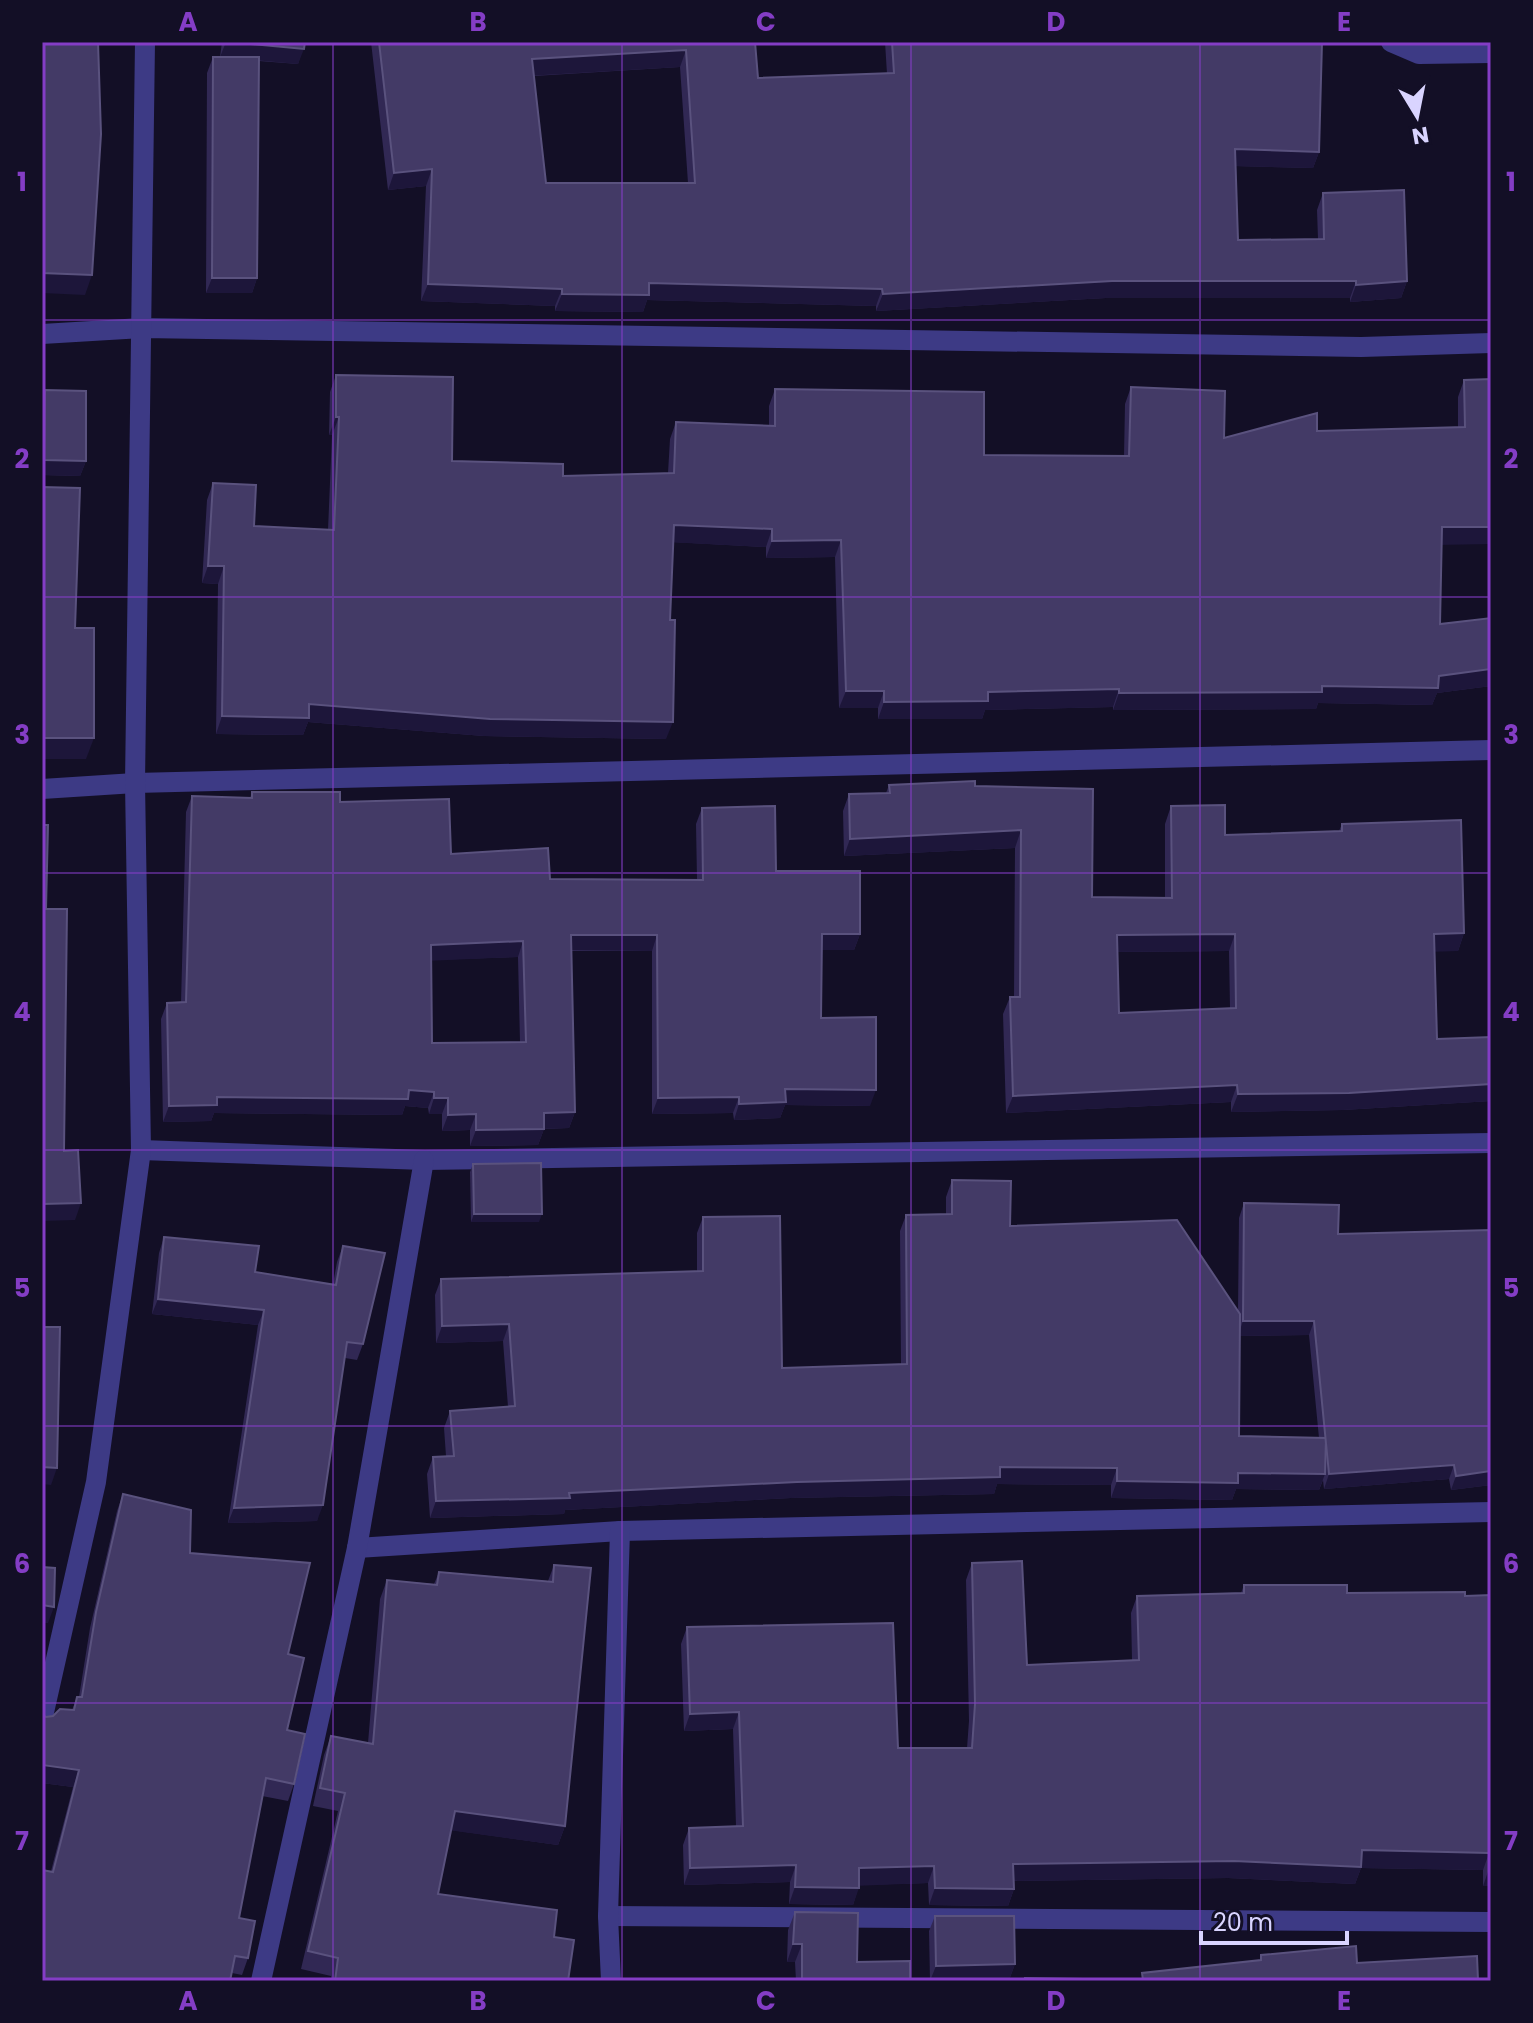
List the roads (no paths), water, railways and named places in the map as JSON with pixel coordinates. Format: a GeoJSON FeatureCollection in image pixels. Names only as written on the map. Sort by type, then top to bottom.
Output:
{"type":"FeatureCollection","features":[{"type":"Feature","properties":{"kind":"street"},"geometry":{"type":"LineString","coordinates":[[42,1721],[96,1482],[141,1150],[135,783],[145,42]]}},
{"type":"Feature","properties":{"kind":"street"},"geometry":{"type":"LineString","coordinates":[[1391,42],[1419,54],[1491,53]]}},
{"type":"Feature","properties":{"kind":"street"},"geometry":{"type":"LineString","coordinates":[[42,334],[142,328],[1361,347],[1491,343]]}},
{"type":"Feature","properties":{"kind":"street"},"geometry":{"type":"LineString","coordinates":[[42,789],[135,783],[1491,750]]}},
{"type":"Feature","properties":{"kind":"street"},"geometry":{"type":"LineString","coordinates":[[141,1150],[424,1160],[1491,1143]]}},
{"type":"Feature","properties":{"kind":"street"},"geometry":{"type":"LineString","coordinates":[[261,1981],[357,1548],[424,1160]]}},
{"type":"Feature","properties":{"kind":"street"},"geometry":{"type":"LineString","coordinates":[[357,1548],[620,1531],[1491,1512]]}},
{"type":"Feature","properties":{"kind":"street"},"geometry":{"type":"LineString","coordinates":[[611,1981],[608,1916],[620,1531]]}},
{"type":"Feature","properties":{"kind":"street"},"geometry":{"type":"LineString","coordinates":[[608,1916],[1491,1922]]}}]}
